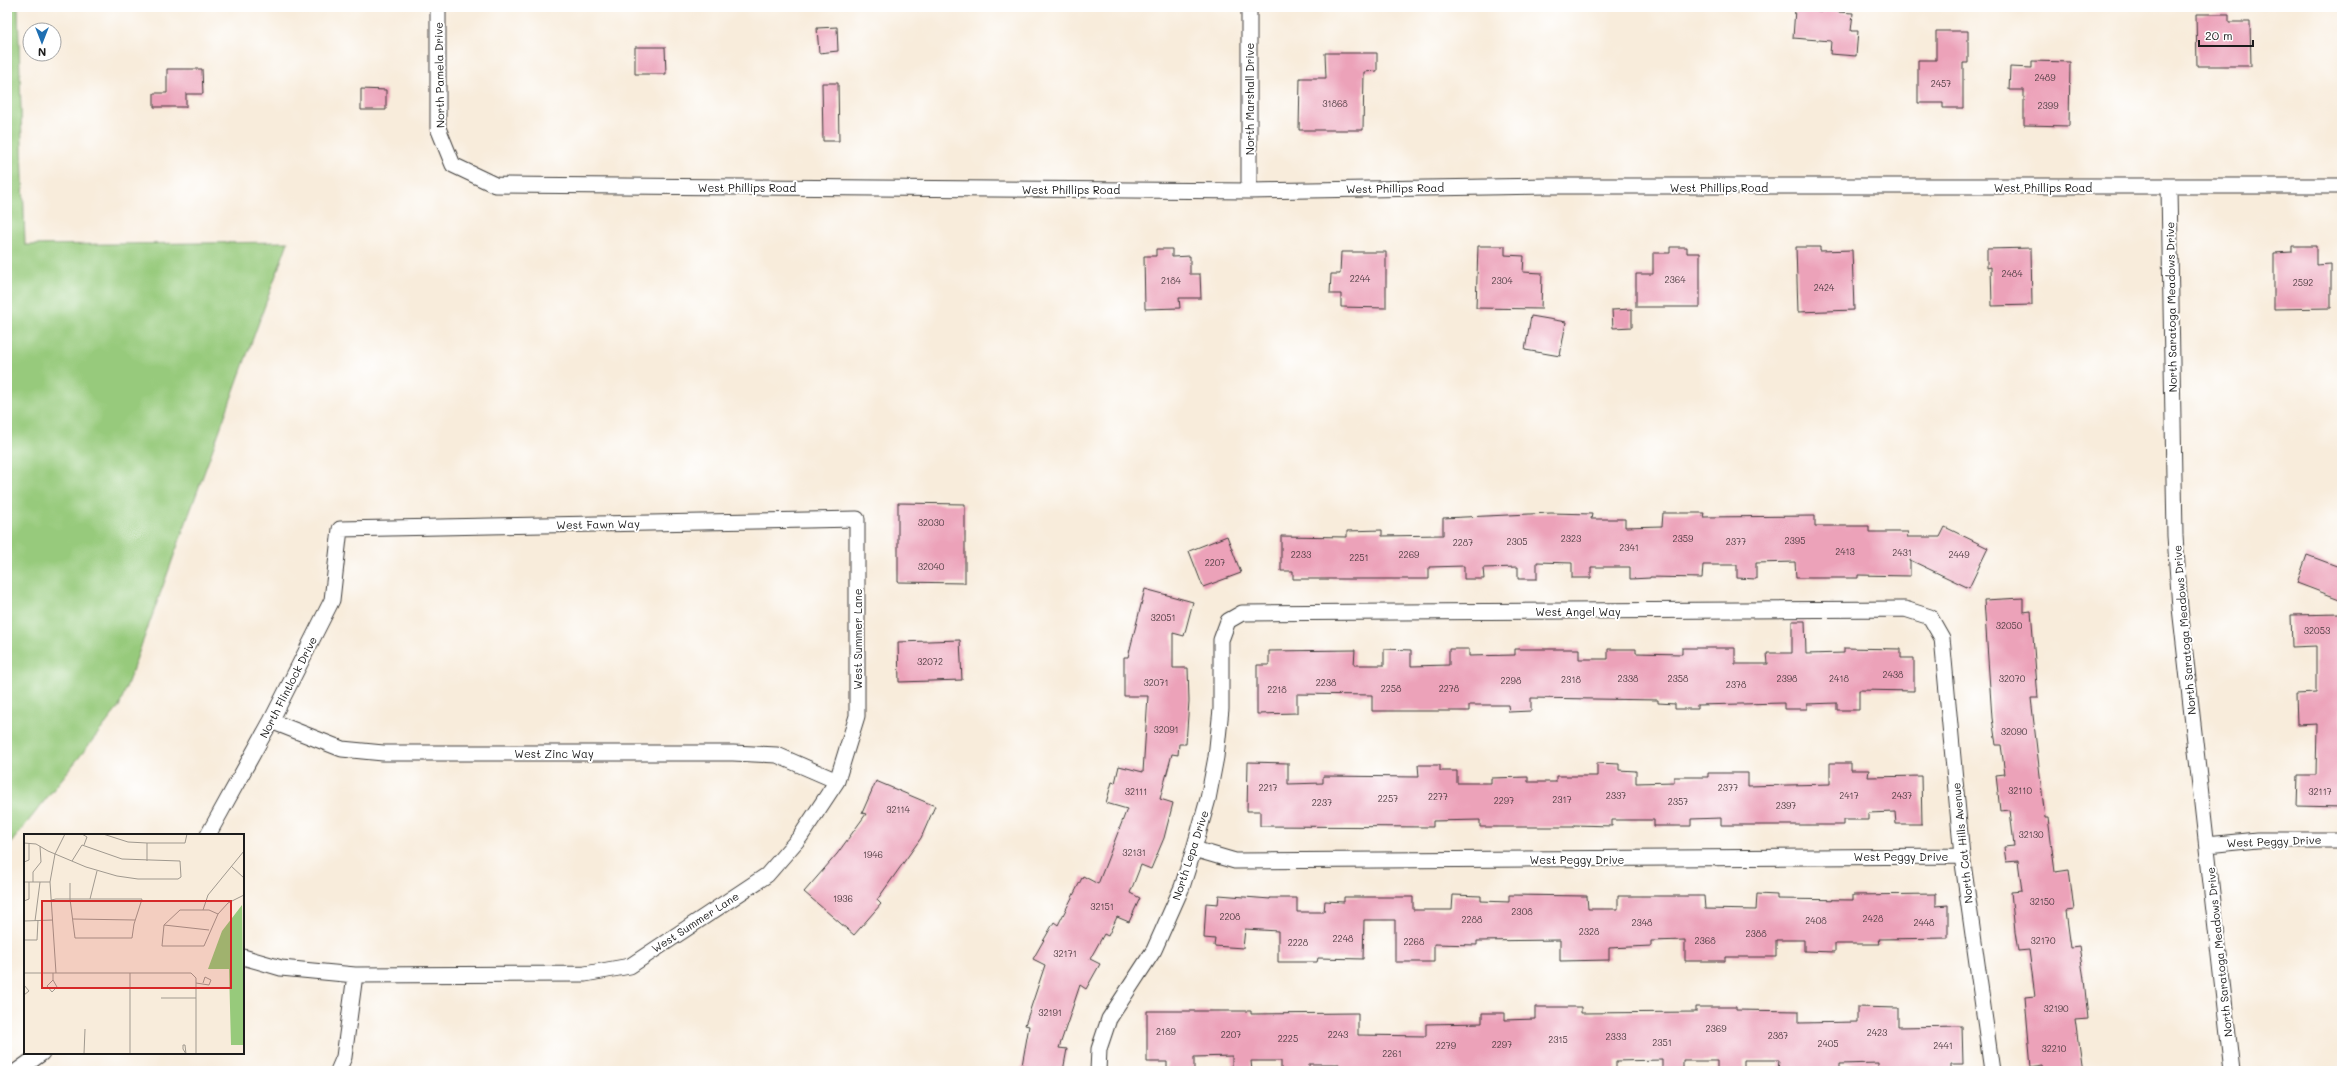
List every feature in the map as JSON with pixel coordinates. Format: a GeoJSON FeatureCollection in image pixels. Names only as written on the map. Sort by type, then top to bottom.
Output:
{"type":"FeatureCollection","features":[{"type":"Feature","properties":{"kind":"street","name":"North Pamela Drive"},"geometry":{"type":"LineString","coordinates":[[438,7],[438,128],[453,165]]}},
{"type":"Feature","properties":{"kind":"street","name":"North Marshall Drive"},"geometry":{"type":"LineString","coordinates":[[1249,7],[1249,191]]}},
{"type":"Feature","properties":{"kind":"street","name":"West Phillips Road"},"geometry":{"type":"LineString","coordinates":[[453,165],[495,185],[1249,191],[1547,186],[2169,188],[2342,186]]}},
{"type":"Feature","properties":{"kind":"street","name":"North Saratoga Meadows Drive"},"geometry":{"type":"LineString","coordinates":[[2169,188],[2175,536],[2180,608],[2232,1071]]}},
{"type":"Feature","properties":{"kind":"street","name":"West Fawn Way"},"geometry":{"type":"LineString","coordinates":[[340,529],[857,520]]}},
{"type":"Feature","properties":{"kind":"street","name":"West Summer Lane"},"geometry":{"type":"LineString","coordinates":[[244,957],[281,968],[355,976],[585,974],[630,966],[767,875],[800,837],[837,781],[857,716],[857,520]]}},
{"type":"Feature","properties":{"kind":"street","name":"North Flintlock Drive"},"geometry":{"type":"LineString","coordinates":[[209,834],[271,721],[332,600],[340,529]]}},
{"type":"Feature","properties":{"kind":"street","name":"West Angel Way"},"geometry":{"type":"LineString","coordinates":[[1228,621],[1242,613],[1905,609],[1930,617]]}},
{"type":"Feature","properties":{"kind":"street","name":"North Cat Hills Avenue"},"geometry":{"type":"LineString","coordinates":[[1930,617],[1942,638],[1962,856],[1992,1071]]}},
{"type":"Feature","properties":{"kind":"street","name":"North Lepa Drive"},"geometry":{"type":"LineString","coordinates":[[1098,1071],[1099,1049],[1110,1019],[1154,950],[1182,887],[1194,849],[1208,799],[1216,757],[1221,709],[1221,640],[1228,621]]}},
{"type":"Feature","properties":{"kind":"street","name":"West Zinc Way"},"geometry":{"type":"LineString","coordinates":[[271,721],[342,749],[383,753],[733,753],[776,755],[837,781]]}},
{"type":"Feature","properties":{"kind":"street","name":"West Peggy Drive"},"geometry":{"type":"LineString","coordinates":[[2207,845],[2257,840],[2342,840]]}},
{"type":"Feature","properties":{"kind":"street","name":"West Peggy Drive"},"geometry":{"type":"LineString","coordinates":[[1194,849],[1235,861],[1962,856]]}},
{"type":"Feature","properties":{"kind":"street"},"geometry":{"type":"LineString","coordinates":[[338,1071],[344,1057],[355,976]]}},
{"type":"Feature","properties":{"kind":"street"},"geometry":{"type":"LineString","coordinates":[[17,1071],[41,1054]]}},
{"type":"Feature","properties":{"kind":"green space"},"geometry":{"type":"Polygon","coordinates":[[[7,7],[18,7],[25,245],[288,242],[119,707],[7,848],[7,7]]]}},
{"type":"Feature","properties":{"kind":"building"},"geometry":{"type":"Polygon","coordinates":[[[1822,7],[1838,7],[1838,12],[1853,13],[1851,31],[1858,31],[1856,56],[1830,54],[1831,41],[1793,38],[1795,9],[1822,11],[1822,7]]]}},
{"type":"Feature","properties":{"kind":"building"},"geometry":{"type":"Polygon","coordinates":[[[2196,14],[2229,14],[2229,22],[2250,22],[2251,66],[2197,66],[2196,14]]]}},
{"type":"Feature","properties":{"kind":"building"},"geometry":{"type":"Polygon","coordinates":[[[837,27],[838,51],[819,53],[817,28],[837,27]]]}},
{"type":"Feature","properties":{"kind":"building"},"geometry":{"type":"Polygon","coordinates":[[[1936,31],[1968,31],[1968,63],[1963,63],[1963,108],[1943,108],[1943,103],[1918,103],[1918,60],[1936,60],[1936,31]]]}},
{"type":"Feature","properties":{"kind":"building"},"geometry":{"type":"Polygon","coordinates":[[[635,47],[665,47],[666,74],[635,74],[635,47]]]}},
{"type":"Feature","properties":{"kind":"building"},"geometry":{"type":"Polygon","coordinates":[[[1325,53],[1377,53],[1377,71],[1364,72],[1363,130],[1299,130],[1300,78],[1326,78],[1325,53]]]}},
{"type":"Feature","properties":{"kind":"building"},"geometry":{"type":"Polygon","coordinates":[[[2032,61],[2070,62],[2069,126],[2024,125],[2024,90],[2009,90],[2010,67],[2032,68],[2032,61]]]}},
{"type":"Feature","properties":{"kind":"building"},"geometry":{"type":"Polygon","coordinates":[[[167,69],[202,69],[203,94],[186,94],[186,107],[154,107],[154,93],[167,93],[167,69]]]}},
{"type":"Feature","properties":{"kind":"building"},"geometry":{"type":"Polygon","coordinates":[[[822,83],[838,83],[839,141],[823,141],[822,83]]]}},
{"type":"Feature","properties":{"kind":"building"},"geometry":{"type":"Polygon","coordinates":[[[361,89],[386,90],[386,110],[361,110],[361,89]]]}},
{"type":"Feature","properties":{"kind":"building"},"geometry":{"type":"Polygon","coordinates":[[[1478,246],[1505,246],[1505,255],[1524,256],[1523,272],[1542,273],[1541,309],[1476,308],[1478,246]]]}},
{"type":"Feature","properties":{"kind":"building"},"geometry":{"type":"Polygon","coordinates":[[[2292,246],[2316,246],[2316,265],[2331,264],[2331,308],[2274,309],[2274,253],[2292,252],[2292,246]]]}},
{"type":"Feature","properties":{"kind":"building"},"geometry":{"type":"Polygon","coordinates":[[[1670,247],[1687,247],[1687,253],[1700,253],[1700,307],[1636,307],[1636,274],[1653,274],[1653,253],[1670,253],[1670,247]]]}},
{"type":"Feature","properties":{"kind":"building"},"geometry":{"type":"Polygon","coordinates":[[[1796,247],[1820,247],[1820,251],[1852,250],[1854,310],[1798,312],[1796,247]]]}},
{"type":"Feature","properties":{"kind":"building"},"geometry":{"type":"Polygon","coordinates":[[[2031,248],[2032,305],[1992,306],[1991,267],[1987,268],[1987,249],[2031,248]]]}},
{"type":"Feature","properties":{"kind":"building"},"geometry":{"type":"Polygon","coordinates":[[[1156,249],[1172,249],[1172,257],[1190,256],[1190,274],[1200,274],[1201,298],[1179,298],[1180,308],[1145,309],[1144,256],[1156,256],[1156,249]]]}},
{"type":"Feature","properties":{"kind":"building"},"geometry":{"type":"Polygon","coordinates":[[[1341,252],[1386,252],[1386,308],[1341,307],[1341,294],[1330,294],[1331,274],[1340,274],[1341,252]]]}},
{"type":"Feature","properties":{"kind":"building"},"geometry":{"type":"Polygon","coordinates":[[[1632,309],[1632,327],[1613,328],[1612,310],[1632,309]]]}},
{"type":"Feature","properties":{"kind":"building"},"geometry":{"type":"Polygon","coordinates":[[[1531,316],[1566,322],[1560,356],[1525,350],[1531,316]]]}},
{"type":"Feature","properties":{"kind":"building"},"geometry":{"type":"Polygon","coordinates":[[[898,503],[965,504],[965,583],[898,582],[898,503]]]}},
{"type":"Feature","properties":{"kind":"building"},"geometry":{"type":"Polygon","coordinates":[[[1551,513],[1592,514],[1591,519],[1625,519],[1625,527],[1662,526],[1663,513],[1704,513],[1703,517],[1815,516],[1815,526],[1869,526],[1869,532],[1908,532],[1907,537],[1940,537],[1945,527],[1988,548],[1969,588],[1910,560],[1910,576],[1858,575],[1858,578],[1796,578],[1795,562],[1756,563],[1756,579],[1737,578],[1737,565],[1703,565],[1702,578],[1650,577],[1630,579],[1630,567],[1591,567],[1591,578],[1572,578],[1572,563],[1537,562],[1537,579],[1518,579],[1518,567],[1483,568],[1484,579],[1464,579],[1464,566],[1429,567],[1429,579],[1293,579],[1293,571],[1281,571],[1281,536],[1347,537],[1347,531],[1382,530],[1382,536],[1443,535],[1443,518],[1551,513]]]}},
{"type":"Feature","properties":{"kind":"building"},"geometry":{"type":"Polygon","coordinates":[[[1227,536],[1241,573],[1203,587],[1189,551],[1227,536]]]}},
{"type":"Feature","properties":{"kind":"building"},"geometry":{"type":"Polygon","coordinates":[[[2307,555],[2342,568],[2342,600],[2297,583],[2307,555]]]}},
{"type":"Feature","properties":{"kind":"building"},"geometry":{"type":"Polygon","coordinates":[[[1145,589],[1193,602],[1184,636],[1173,633],[1173,668],[1188,668],[1189,701],[1186,744],[1179,744],[1178,755],[1172,754],[1160,799],[1173,803],[1164,838],[1151,869],[1141,865],[1130,893],[1140,898],[1129,922],[1117,917],[1108,936],[1104,934],[1090,959],[1100,964],[1086,989],[1080,985],[1059,1048],[1067,1049],[1063,1071],[1021,1071],[1029,1026],[1025,1025],[1045,965],[1033,959],[1054,922],[1058,925],[1083,876],[1098,884],[1127,809],[1106,803],[1112,782],[1115,783],[1119,766],[1143,772],[1148,696],[1124,696],[1124,657],[1128,657],[1145,589]]]}},
{"type":"Feature","properties":{"kind":"building"},"geometry":{"type":"Polygon","coordinates":[[[2023,598],[2023,612],[2031,611],[2038,698],[2031,698],[2045,818],[2048,818],[2055,872],[2069,870],[2074,910],[2066,911],[2071,948],[2079,947],[2084,979],[2088,1019],[2075,1020],[2082,1071],[2044,1071],[2043,1065],[2031,1067],[2025,997],[2035,996],[2029,950],[2018,951],[2015,932],[2011,892],[2022,891],[2018,861],[2006,862],[2004,847],[2014,846],[2010,810],[2000,811],[1996,775],[2005,774],[2001,745],[1996,745],[1992,718],[1984,600],[2023,598]]]}},
{"type":"Feature","properties":{"kind":"building"},"geometry":{"type":"Polygon","coordinates":[[[2342,614],[2342,807],[2297,806],[2298,775],[2316,775],[2317,724],[2297,725],[2296,694],[2316,693],[2316,646],[2292,647],[2291,615],[2342,614]]]}},
{"type":"Feature","properties":{"kind":"building"},"geometry":{"type":"Polygon","coordinates":[[[1792,621],[1805,621],[1806,654],[1844,653],[1844,648],[1901,649],[1901,658],[1914,658],[1914,691],[1859,690],[1859,710],[1837,710],[1837,703],[1807,704],[1807,709],[1784,709],[1784,703],[1697,705],[1697,709],[1675,709],[1675,704],[1658,703],[1658,700],[1531,698],[1531,711],[1509,712],[1508,705],[1469,705],[1469,711],[1372,711],[1372,695],[1297,694],[1297,713],[1257,714],[1257,665],[1269,665],[1269,651],[1355,650],[1354,665],[1384,665],[1384,649],[1411,650],[1411,666],[1449,665],[1449,649],[1469,649],[1469,656],[1515,655],[1515,649],[1579,649],[1579,659],[1608,659],[1608,649],[1636,649],[1636,653],[1682,654],[1682,648],[1735,648],[1735,664],[1768,664],[1767,653],[1792,653],[1792,621]]]}},
{"type":"Feature","properties":{"kind":"building"},"geometry":{"type":"Polygon","coordinates":[[[960,640],[962,680],[899,682],[898,642],[960,640]]]}},
{"type":"Feature","properties":{"kind":"building"},"geometry":{"type":"Polygon","coordinates":[[[1248,762],[1288,763],[1288,784],[1323,783],[1323,776],[1419,777],[1418,765],[1440,765],[1440,771],[1457,771],[1457,783],[1491,783],[1491,778],[1528,777],[1528,782],[1556,782],[1556,776],[1597,776],[1597,763],[1619,764],[1619,770],[1636,771],[1636,783],[1674,782],[1674,777],[1708,777],[1708,773],[1748,773],[1748,786],[1830,784],[1830,763],[1851,763],[1851,770],[1869,770],[1868,777],[1921,776],[1922,824],[1896,824],[1895,812],[1868,813],[1868,820],[1843,820],[1843,825],[1721,825],[1721,818],[1691,819],[1691,826],[1654,826],[1654,820],[1612,820],[1612,826],[1574,825],[1574,827],[1480,827],[1480,820],[1433,821],[1433,827],[1260,826],[1260,811],[1247,811],[1248,762]]]}},
{"type":"Feature","properties":{"kind":"building"},"geometry":{"type":"Polygon","coordinates":[[[876,781],[935,806],[921,838],[877,900],[881,904],[854,935],[804,892],[837,854],[866,814],[862,813],[876,781]]]}},
{"type":"Feature","properties":{"kind":"building"},"geometry":{"type":"Polygon","coordinates":[[[1757,894],[1777,895],[1777,899],[1853,900],[1853,895],[1936,894],[1936,906],[1948,905],[1948,938],[1879,939],[1880,944],[1835,944],[1835,952],[1804,951],[1804,940],[1776,940],[1776,957],[1725,957],[1725,961],[1685,961],[1685,940],[1651,941],[1651,946],[1609,948],[1609,960],[1560,961],[1560,940],[1477,941],[1477,945],[1434,944],[1434,962],[1395,962],[1395,920],[1364,920],[1363,959],[1318,958],[1317,962],[1278,962],[1278,931],[1245,929],[1243,948],[1214,946],[1215,939],[1204,938],[1206,903],[1218,904],[1219,895],[1270,899],[1297,898],[1297,912],[1324,912],[1325,901],[1344,902],[1344,897],[1413,897],[1413,910],[1452,910],[1453,895],[1481,896],[1481,901],[1509,902],[1509,895],[1587,896],[1588,909],[1618,909],[1618,896],[1704,896],[1705,909],[1756,910],[1757,894]]]}},
{"type":"Feature","properties":{"kind":"building"},"geometry":{"type":"Polygon","coordinates":[[[1535,1007],[1581,1007],[1581,1013],[1696,1012],[1696,1007],[1736,1007],[1736,1010],[1799,1011],[1799,1023],[1857,1022],[1857,1007],[1898,1008],[1898,1027],[1962,1026],[1963,1064],[1951,1064],[1951,1071],[1878,1071],[1878,1063],[1840,1064],[1840,1071],[1778,1071],[1779,1060],[1744,1060],[1744,1071],[1717,1071],[1717,1061],[1683,1061],[1683,1071],[1662,1071],[1662,1060],[1616,1061],[1616,1071],[1535,1071],[1535,1069],[1498,1071],[1339,1071],[1339,1064],[1309,1064],[1309,1071],[1281,1071],[1281,1061],[1251,1061],[1252,1071],[1232,1071],[1232,1056],[1194,1057],[1194,1071],[1167,1071],[1167,1062],[1147,1062],[1147,1011],[1251,1011],[1251,1014],[1358,1013],[1358,1035],[1426,1036],[1426,1024],[1482,1023],[1482,1013],[1505,1013],[1505,1020],[1535,1019],[1535,1007]]]}}]}
